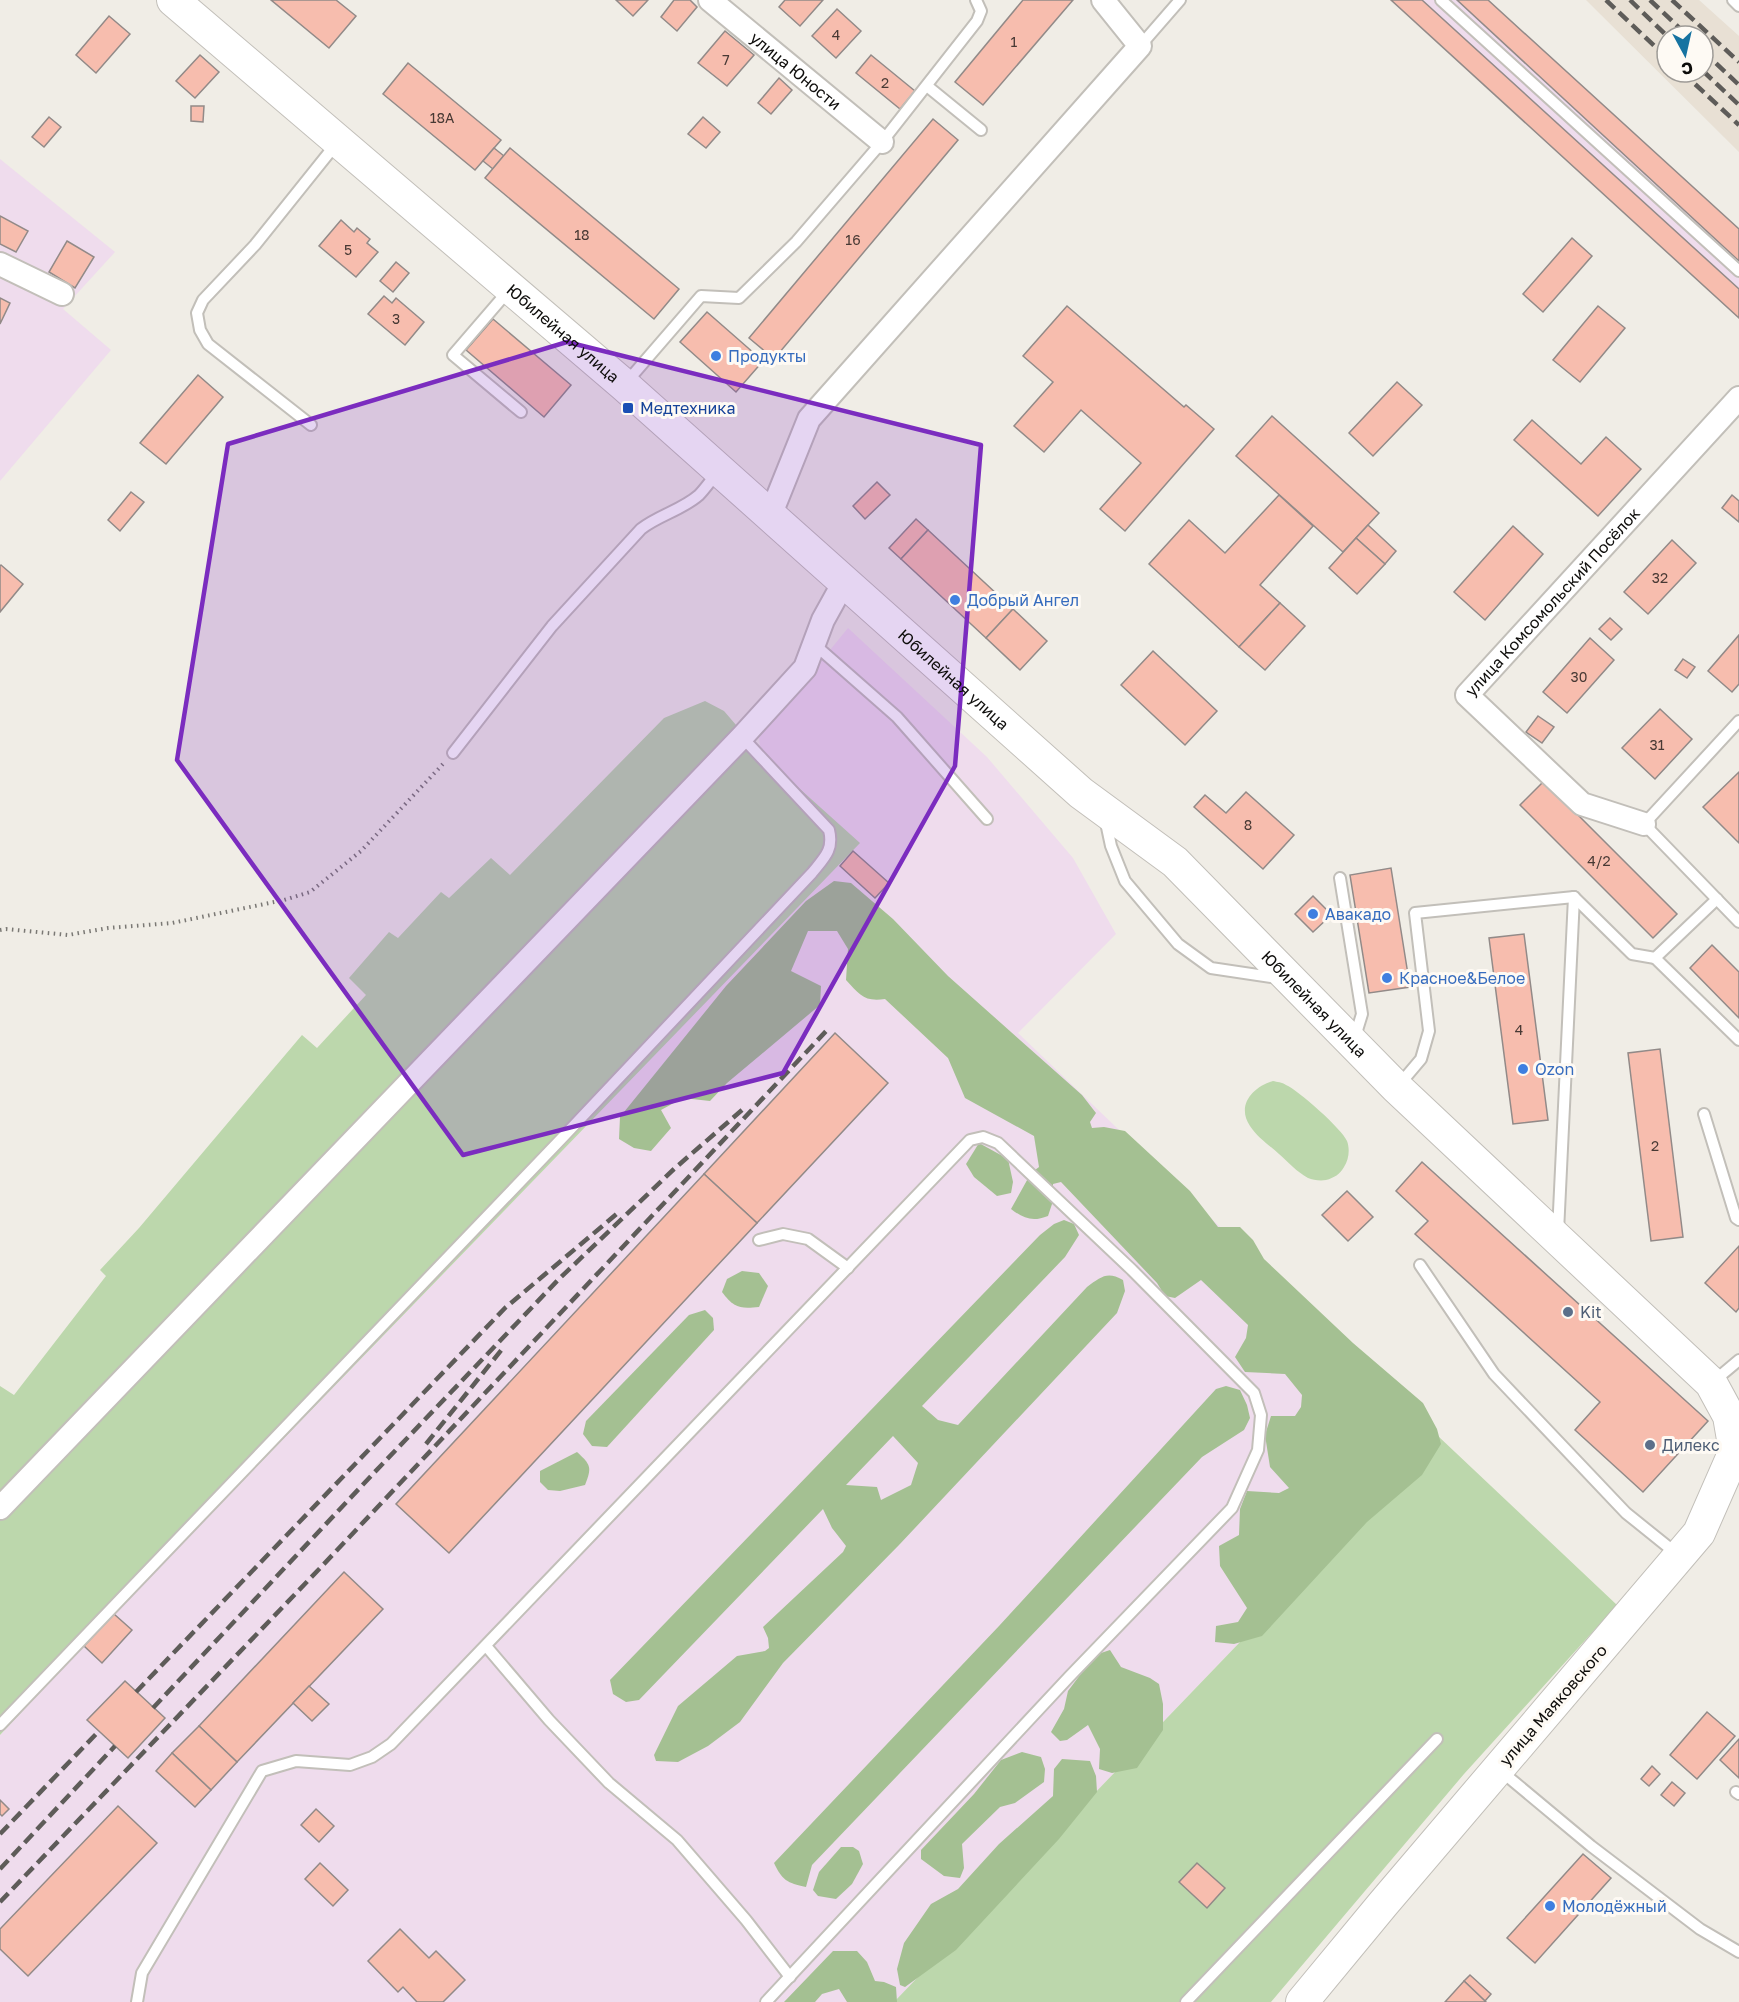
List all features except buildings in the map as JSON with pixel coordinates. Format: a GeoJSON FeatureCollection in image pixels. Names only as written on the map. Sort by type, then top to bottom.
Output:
{"type":"FeatureCollection","features":[{"type":"Feature","properties":{"kind":"street","name":"Юбилейная улица"},"geometry":{"type":"LineString","coordinates":[[173,0],[624,385],[1081,793],[1175,862],[1396,1087],[1711,1383]]}},
{"type":"Feature","properties":{"kind":"street","name":"улица Юности"},"geometry":{"type":"LineString","coordinates":[[710,0],[882,142]]}},
{"type":"Feature","properties":{"kind":"street"},"geometry":{"type":"LineString","coordinates":[[770,516],[810,419],[1140,46],[1103,0]]}},
{"type":"Feature","properties":{"kind":"street"},"geometry":{"type":"LineString","coordinates":[[0,264],[62,294]]}},
{"type":"Feature","properties":{"kind":"street","name":"улица Комсомольский Посёлок"},"geometry":{"type":"LineString","coordinates":[[1644,824],[1582,804],[1467,695],[1739,398]]}},
{"type":"Feature","properties":{"kind":"street"},"geometry":{"type":"LineString","coordinates":[[0,1508],[742,737],[805,668],[823,620],[844,582]]}},
{"type":"Feature","properties":{"kind":"street","name":"улица Маяковского"},"geometry":{"type":"LineString","coordinates":[[1302,2002],[1700,1533],[1736,1451],[1729,1416],[1711,1383]]}},
{"type":"Feature","properties":{"kind":"lane"},"geometry":{"type":"LineString","coordinates":[[624,385],[701,296],[739,298],[796,242],[882,142],[977,21],[981,11],[976,0]]}},
{"type":"Feature","properties":{"kind":"lane"},"geometry":{"type":"LineString","coordinates":[[1140,46],[1180,0]]}},
{"type":"Feature","properties":{"kind":"lane"},"geometry":{"type":"LineString","coordinates":[[1441,0],[1739,271]]}},
{"type":"Feature","properties":{"kind":"lane"},"geometry":{"type":"LineString","coordinates":[[1733,0],[1739,6]]}},
{"type":"Feature","properties":{"kind":"lane"},"geometry":{"type":"LineString","coordinates":[[927,86],[981,130]]}},
{"type":"Feature","properties":{"kind":"lane"},"geometry":{"type":"LineString","coordinates":[[311,425],[208,344],[200,330],[197,313],[203,300],[255,245],[339,140]]}},
{"type":"Feature","properties":{"kind":"lane"},"geometry":{"type":"LineString","coordinates":[[511,288],[453,355],[521,412]]}},
{"type":"Feature","properties":{"kind":"lane"},"geometry":{"type":"LineString","coordinates":[[453,753],[552,626],[641,528],[654,519],[674,512],[699,495],[719,470]]}},
{"type":"Feature","properties":{"kind":"lane"},"geometry":{"type":"LineString","coordinates":[[814,643],[897,717],[987,819]]}},
{"type":"Feature","properties":{"kind":"lane"},"geometry":{"type":"LineString","coordinates":[[1737,727],[1644,824],[1739,922]]}},
{"type":"Feature","properties":{"kind":"lane"},"geometry":{"type":"LineString","coordinates":[[0,1725],[564,1136],[796,890],[827,854],[832,841],[829,830],[742,737]]}},
{"type":"Feature","properties":{"kind":"lane"},"geometry":{"type":"LineString","coordinates":[[1104,809],[1110,846],[1125,881],[1178,944],[1211,968],[1290,980]]}},
{"type":"Feature","properties":{"kind":"lane"},"geometry":{"type":"LineString","coordinates":[[1340,878],[1362,1014],[1353,1043]]}},
{"type":"Feature","properties":{"kind":"lane"},"geometry":{"type":"LineString","coordinates":[[1575,897],[1632,954],[1655,958],[1739,1040]]}},
{"type":"Feature","properties":{"kind":"lane"},"geometry":{"type":"LineString","coordinates":[[1396,1087],[1421,1059],[1428,1032],[1415,914],[1575,897]]}},
{"type":"Feature","properties":{"kind":"lane"},"geometry":{"type":"LineString","coordinates":[[1558,1239],[1575,897]]}},
{"type":"Feature","properties":{"kind":"lane"},"geometry":{"type":"LineString","coordinates":[[1655,958],[1717,899]]}},
{"type":"Feature","properties":{"kind":"lane"},"geometry":{"type":"LineString","coordinates":[[1704,1114],[1736,1218],[1739,1220]]}},
{"type":"Feature","properties":{"kind":"lane"},"geometry":{"type":"LineString","coordinates":[[137,2002],[141,1973],[262,1771],[296,1761],[350,1765],[372,1757],[391,1744],[970,1140],[983,1137],[998,1143],[1132,1270],[1254,1393],[1261,1415],[1258,1450],[1232,1508],[1068,1677],[766,2002]]}},
{"type":"Feature","properties":{"kind":"lane"},"geometry":{"type":"LineString","coordinates":[[759,1240],[783,1234],[808,1239],[848,1268]]}},
{"type":"Feature","properties":{"kind":"lane"},"geometry":{"type":"LineString","coordinates":[[1420,1265],[1494,1374],[1626,1513],[1680,1556]]}},
{"type":"Feature","properties":{"kind":"lane"},"geometry":{"type":"LineString","coordinates":[[1711,1383],[1739,1360]]}},
{"type":"Feature","properties":{"kind":"lane"},"geometry":{"type":"LineString","coordinates":[[486,1646],[549,1720],[609,1783],[677,1840],[746,1920],[790,1977]]}},
{"type":"Feature","properties":{"kind":"lane"},"geometry":{"type":"LineString","coordinates":[[1186,2002],[1437,1738]]}},
{"type":"Feature","properties":{"kind":"lane"},"geometry":{"type":"LineString","coordinates":[[1499,1769],[1600,1853],[1700,1929],[1739,1952]]}},
{"type":"Feature","properties":{"kind":"path"},"geometry":{"type":"LineString","coordinates":[[0,930],[68,935],[108,928],[172,923],[285,900],[310,892],[361,851],[453,753]]}},
{"type":"Feature","properties":{"kind":"highlighted area"},"geometry":{"type":"Polygon","coordinates":[[[567,342],[981,445],[955,766],[783,1073],[463,1155],[177,760],[228,444],[567,342]]]}},
{"type":"Feature","properties":{"kind":"shaded area"},"geometry":{"type":"Polygon","coordinates":[[[1391,0],[1488,0],[1739,229],[1739,318],[1391,0]]]}},
{"type":"Feature","properties":{"kind":"shaded area"},"geometry":{"type":"Polygon","coordinates":[[[1586,0],[1699,0],[1739,36],[1739,152],[1671,84],[1715,84],[1715,24],[1655,24],[1655,69],[1586,0]]]}},
{"type":"Feature","properties":{"kind":"shaded area"},"geometry":{"type":"Polygon","coordinates":[[[0,159],[115,252],[63,309],[111,350],[0,481],[0,159]]]}},
{"type":"Feature","properties":{"kind":"shaded area"},"geometry":{"type":"Polygon","coordinates":[[[848,628],[987,757],[1073,858],[1116,934],[1018,1033],[1438,1436],[894,2002],[0,2002],[0,1735],[114,1614],[859,843],[761,754],[759,737],[848,628]]]}},
{"type":"Feature","properties":{"kind":"green space"},"geometry":{"type":"Polygon","coordinates":[[[705,701],[724,711],[761,754],[860,843],[114,1614],[0,1735],[0,1386],[14,1395],[106,1276],[100,1270],[139,1228],[302,1035],[317,1048],[366,995],[349,978],[389,932],[398,938],[441,892],[449,898],[491,858],[510,875],[664,718],[705,701]]]}},
{"type":"Feature","properties":{"kind":"green space"},"geometry":{"type":"Polygon","coordinates":[[[834,881],[851,883],[893,919],[948,976],[1082,1095],[1096,1113],[1090,1122],[1092,1128],[1104,1127],[1125,1131],[1190,1191],[1218,1227],[1240,1227],[1253,1240],[1264,1259],[1353,1343],[1423,1403],[1437,1429],[1441,1444],[1422,1475],[1367,1522],[1262,1636],[1234,1644],[1215,1642],[1216,1626],[1238,1622],[1247,1608],[1220,1566],[1219,1546],[1239,1535],[1240,1509],[1247,1491],[1279,1493],[1289,1488],[1270,1467],[1265,1435],[1271,1416],[1295,1416],[1301,1407],[1302,1395],[1285,1374],[1245,1372],[1235,1357],[1246,1338],[1248,1325],[1201,1280],[1175,1298],[1165,1296],[1157,1283],[1061,1182],[1053,1184],[1053,1201],[1048,1216],[1038,1219],[1029,1218],[1011,1209],[1031,1173],[1039,1167],[1034,1136],[965,1098],[948,1058],[885,999],[867,998],[855,990],[846,980],[848,949],[837,931],[808,931],[791,971],[821,986],[820,1005],[727,1083],[710,1101],[683,1098],[661,1110],[671,1128],[651,1151],[634,1148],[619,1139],[620,1117],[726,986],[806,901],[834,881]]]}},
{"type":"Feature","properties":{"kind":"green space"},"geometry":{"type":"Polygon","coordinates":[[[1273,1081],[1284,1084],[1300,1094],[1329,1119],[1343,1135],[1349,1151],[1341,1172],[1324,1180],[1308,1178],[1263,1141],[1250,1126],[1245,1111],[1249,1098],[1253,1092],[1273,1081]]]}},
{"type":"Feature","properties":{"kind":"green space"},"geometry":{"type":"Polygon","coordinates":[[[979,1143],[1008,1159],[1013,1182],[1011,1193],[997,1196],[974,1177],[966,1164],[979,1143]]]}},
{"type":"Feature","properties":{"kind":"green space"},"geometry":{"type":"Polygon","coordinates":[[[1064,1220],[1074,1224],[1079,1235],[1065,1257],[922,1406],[938,1420],[958,1425],[1087,1287],[1104,1276],[1113,1276],[1123,1280],[1125,1291],[1117,1313],[899,1545],[783,1663],[740,1722],[708,1746],[678,1762],[656,1761],[654,1755],[678,1706],[737,1656],[765,1651],[769,1648],[763,1627],[843,1552],[846,1546],[832,1528],[823,1509],[639,1700],[626,1702],[613,1694],[610,1680],[1040,1235],[1054,1224],[1064,1220]],[[893,1436],[846,1485],[877,1487],[881,1500],[911,1485],[918,1463],[893,1436]]]}},
{"type":"Feature","properties":{"kind":"green space"},"geometry":{"type":"Polygon","coordinates":[[[742,1271],[759,1273],[768,1286],[759,1307],[738,1306],[722,1292],[727,1279],[742,1271]]]}},
{"type":"Feature","properties":{"kind":"green space"},"geometry":{"type":"Polygon","coordinates":[[[705,1310],[713,1318],[714,1330],[607,1447],[592,1446],[583,1434],[586,1421],[689,1315],[705,1310]]]}},
{"type":"Feature","properties":{"kind":"green space"},"geometry":{"type":"Polygon","coordinates":[[[1226,1386],[1240,1390],[1247,1405],[1250,1418],[1244,1430],[1202,1457],[812,1865],[806,1887],[794,1884],[783,1877],[774,1863],[999,1626],[1216,1389],[1226,1386]]]}},
{"type":"Feature","properties":{"kind":"green space"},"geometry":{"type":"Polygon","coordinates":[[[1438,1436],[1617,1605],[1464,1774],[1271,2002],[894,2002],[1438,1436]]]}},
{"type":"Feature","properties":{"kind":"green space"},"geometry":{"type":"Polygon","coordinates":[[[577,1452],[589,1467],[585,1485],[560,1491],[548,1490],[540,1482],[540,1471],[577,1452]]]}},
{"type":"Feature","properties":{"kind":"green space"},"geometry":{"type":"Polygon","coordinates":[[[1110,1650],[1121,1667],[1150,1678],[1159,1684],[1163,1704],[1163,1730],[1137,1768],[1112,1773],[1099,1769],[1100,1749],[1088,1725],[1067,1740],[1060,1741],[1051,1732],[1064,1709],[1068,1691],[1095,1655],[1110,1650]]]}},
{"type":"Feature","properties":{"kind":"green space"},"geometry":{"type":"Polygon","coordinates":[[[1022,1752],[1041,1757],[1045,1769],[1044,1782],[1015,1803],[1000,1807],[962,1844],[964,1868],[960,1878],[944,1876],[921,1859],[921,1850],[974,1794],[1001,1760],[1022,1752]]]}},
{"type":"Feature","properties":{"kind":"green space"},"geometry":{"type":"Polygon","coordinates":[[[1062,1759],[1090,1761],[1096,1776],[1097,1792],[1059,1839],[956,1950],[905,1987],[900,1985],[897,1969],[904,1943],[931,1904],[958,1889],[999,1844],[1053,1796],[1054,1769],[1062,1759]]]}},
{"type":"Feature","properties":{"kind":"green space"},"geometry":{"type":"Polygon","coordinates":[[[841,1847],[853,1847],[859,1851],[863,1864],[852,1884],[836,1899],[818,1896],[813,1890],[819,1872],[841,1847]]]}},
{"type":"Feature","properties":{"kind":"green space"},"geometry":{"type":"Polygon","coordinates":[[[833,1951],[857,1951],[867,1962],[875,1981],[896,1987],[897,2002],[847,2002],[839,1989],[822,1994],[815,2002],[784,2002],[833,1951]]]}},
{"type":"Feature","properties":{"kind":"railway"},"geometry":{"type":"LineString","coordinates":[[1606,0],[1655,47]]}},
{"type":"Feature","properties":{"kind":"railway"},"geometry":{"type":"LineString","coordinates":[[1630,0],[1655,24]]}},
{"type":"Feature","properties":{"kind":"railway"},"geometry":{"type":"LineString","coordinates":[[1650,0],[1675,24]]}},
{"type":"Feature","properties":{"kind":"railway"},"geometry":{"type":"LineString","coordinates":[[1672,0],[1739,62]]}},
{"type":"Feature","properties":{"kind":"railway"},"geometry":{"type":"LineString","coordinates":[[1715,62],[1739,85]]}},
{"type":"Feature","properties":{"kind":"railway"},"geometry":{"type":"LineString","coordinates":[[1715,82],[1739,105]]}},
{"type":"Feature","properties":{"kind":"railway"},"geometry":{"type":"LineString","coordinates":[[1695,84],[1739,125]]}},
{"type":"Feature","properties":{"kind":"railway"},"geometry":{"type":"LineString","coordinates":[[0,1902],[323,1565],[829,1028]]}},
{"type":"Feature","properties":{"kind":"railway"},"geometry":{"type":"LineString","coordinates":[[153,1708],[558,1280],[674,1169],[742,1110]]}},
{"type":"Feature","properties":{"kind":"railway"},"geometry":{"type":"LineString","coordinates":[[136,1692],[505,1308],[619,1212]]}},
{"type":"Feature","properties":{"kind":"railway"},"geometry":{"type":"LineString","coordinates":[[426,1444],[503,1348]]}},
{"type":"Feature","properties":{"kind":"railway"},"geometry":{"type":"LineString","coordinates":[[0,1834],[99,1731]]}},
{"type":"Feature","properties":{"kind":"railway"},"geometry":{"type":"LineString","coordinates":[[0,1869],[115,1746]]}},
{"type":"Feature","properties":{"kind":"place","name":"Продукты"},"geometry":{"type":"Point","coordinates":[716,356]}},
{"type":"Feature","properties":{"kind":"place","name":"Медтехника"},"geometry":{"type":"Point","coordinates":[628,408]}},
{"type":"Feature","properties":{"kind":"place","name":"Добрый Ангел"},"geometry":{"type":"Point","coordinates":[955,600]}},
{"type":"Feature","properties":{"kind":"place","name":"Авакадо"},"geometry":{"type":"Point","coordinates":[1313,914]}},
{"type":"Feature","properties":{"kind":"place","name":"Красное&Белое"},"geometry":{"type":"Point","coordinates":[1387,978]}},
{"type":"Feature","properties":{"kind":"place","name":"Ozon"},"geometry":{"type":"Point","coordinates":[1523,1069]}},
{"type":"Feature","properties":{"kind":"place","name":"Kit"},"geometry":{"type":"Point","coordinates":[1568,1312]}},
{"type":"Feature","properties":{"kind":"place","name":"Дилекс"},"geometry":{"type":"Point","coordinates":[1650,1445]}},
{"type":"Feature","properties":{"kind":"place","name":"Молодёжный"},"geometry":{"type":"Point","coordinates":[1550,1906]}}]}
